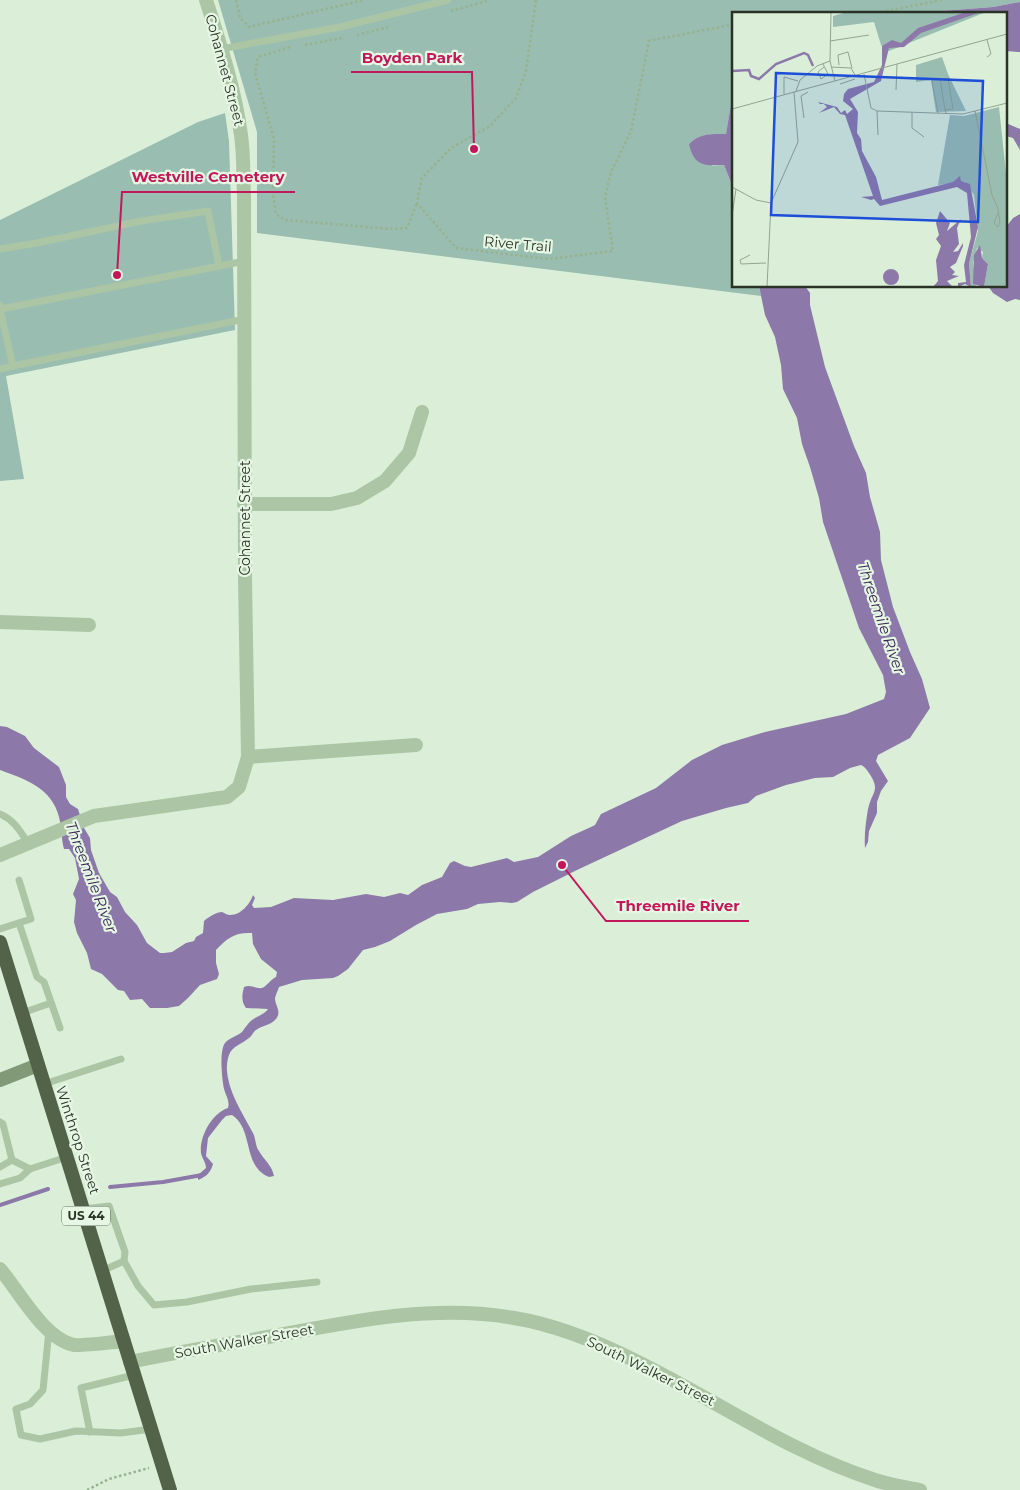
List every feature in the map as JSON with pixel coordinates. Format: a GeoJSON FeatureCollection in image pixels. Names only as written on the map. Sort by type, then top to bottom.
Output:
{"type":"FeatureCollection","features":[{"type":"Feature","properties":{"kind":"highway","name":"Winthrop Street"},"geometry":{"type":"LineString","coordinates":[[0,942],[170,1490]]}},
{"type":"Feature","properties":{"kind":"main road"},"geometry":{"type":"LineString","coordinates":[[0,1080],[38,1065]]}},
{"type":"Feature","properties":{"kind":"street","name":"Cohannet Street"},"geometry":{"type":"LineString","coordinates":[[0,855],[89,818],[227,797],[239,788],[248,757],[244,504],[246,319],[242,136],[221,49],[206,0]]}},
{"type":"Feature","properties":{"kind":"street"},"geometry":{"type":"LineString","coordinates":[[244,504],[331,504],[357,498],[385,481],[410,453],[422,412]]}},
{"type":"Feature","properties":{"kind":"street"},"geometry":{"type":"LineString","coordinates":[[0,622],[89,625]]}},
{"type":"Feature","properties":{"kind":"street"},"geometry":{"type":"LineString","coordinates":[[248,757],[416,745]]}},
{"type":"Feature","properties":{"kind":"street"},"geometry":{"type":"LineString","coordinates":[[0,1269],[48,1330],[57,1337],[74,1345],[124,1341]]}},
{"type":"Feature","properties":{"kind":"street","name":"South Walker Street"},"geometry":{"type":"LineString","coordinates":[[130,1362],[179,1351],[407,1314],[446,1312],[515,1318],[573,1334],[636,1361],[798,1448],[840,1468],[877,1481],[920,1490]]}},
{"type":"Feature","properties":{"kind":"lane"},"geometry":{"type":"LineString","coordinates":[[221,49],[340,27],[448,0]]}},
{"type":"Feature","properties":{"kind":"lane"},"geometry":{"type":"LineString","coordinates":[[0,248],[37,243],[141,221],[208,211],[218,266]]}},
{"type":"Feature","properties":{"kind":"lane"},"geometry":{"type":"LineString","coordinates":[[13,366],[0,308],[245,261]]}},
{"type":"Feature","properties":{"kind":"lane"},"geometry":{"type":"LineString","coordinates":[[0,368],[246,319]]}},
{"type":"Feature","properties":{"kind":"lane"},"geometry":{"type":"LineString","coordinates":[[0,814],[7,817],[35,841]]}},
{"type":"Feature","properties":{"kind":"lane"},"geometry":{"type":"LineString","coordinates":[[0,929],[31,919],[19,880]]}},
{"type":"Feature","properties":{"kind":"lane"},"geometry":{"type":"LineString","coordinates":[[19,923],[37,977],[44,982],[60,1028]]}},
{"type":"Feature","properties":{"kind":"lane"},"geometry":{"type":"LineString","coordinates":[[22,1013],[52,1003]]}},
{"type":"Feature","properties":{"kind":"lane"},"geometry":{"type":"LineString","coordinates":[[44,1084],[121,1059]]}},
{"type":"Feature","properties":{"kind":"lane"},"geometry":{"type":"LineString","coordinates":[[0,1122],[3,1124],[12,1160],[30,1169]]}},
{"type":"Feature","properties":{"kind":"lane"},"geometry":{"type":"LineString","coordinates":[[0,1184],[20,1178],[30,1169],[67,1157]]}},
{"type":"Feature","properties":{"kind":"lane"},"geometry":{"type":"LineString","coordinates":[[0,1167],[12,1160]]}},
{"type":"Feature","properties":{"kind":"lane"},"geometry":{"type":"LineString","coordinates":[[83,1209],[109,1206],[125,1252],[124,1261],[138,1286],[154,1305],[187,1302],[251,1289],[317,1282]]}},
{"type":"Feature","properties":{"kind":"lane"},"geometry":{"type":"LineString","coordinates":[[102,1271],[124,1261]]}},
{"type":"Feature","properties":{"kind":"lane"},"geometry":{"type":"LineString","coordinates":[[48,1330],[42,1390],[30,1404],[16,1409],[21,1435],[40,1439],[76,1431],[121,1433],[151,1429]]}},
{"type":"Feature","properties":{"kind":"lane"},"geometry":{"type":"LineString","coordinates":[[90,1432],[81,1388],[134,1376]]}},
{"type":"Feature","properties":{"kind":"path"},"geometry":{"type":"LineString","coordinates":[[236,0],[240,18],[249,27],[364,0]]}},
{"type":"Feature","properties":{"kind":"path"},"geometry":{"type":"LineString","coordinates":[[446,12],[490,0]]}},
{"type":"Feature","properties":{"kind":"path"},"geometry":{"type":"LineString","coordinates":[[348,37],[290,48],[258,57],[255,73],[274,139],[273,194],[276,214],[285,220],[392,229],[407,228],[417,203],[422,178],[451,148],[490,126],[516,98],[526,71],[536,0]]}},
{"type":"Feature","properties":{"kind":"path"},"geometry":{"type":"LineString","coordinates":[[881,12],[942,0]]}},
{"type":"Feature","properties":{"kind":"path"},"geometry":{"type":"LineString","coordinates":[[356,35],[392,26]]}},
{"type":"Feature","properties":{"kind":"path","name":"River Trail"},"geometry":{"type":"LineString","coordinates":[[417,203],[456,248],[550,259],[613,251],[605,197],[611,172],[632,131],[649,41],[732,26]]}},
{"type":"Feature","properties":{"kind":"path"},"geometry":{"type":"LineString","coordinates":[[87,1490],[109,1479],[162,1464]]}},
{"type":"Feature","properties":{"kind":"shaded area"},"geometry":{"type":"Polygon","coordinates":[[[218,0],[1020,0],[1020,2],[993,7],[937,12],[732,12],[732,103],[726,135],[701,136],[689,144],[713,166],[724,165],[732,185],[732,288],[759,288],[761,296],[257,233],[257,132],[218,0]]]}},
{"type":"Feature","properties":{"kind":"shaded area"},"geometry":{"type":"Polygon","coordinates":[[[225,113],[229,141],[235,330],[6,376],[24,479],[0,481],[0,220],[198,122],[225,113]]]}},
{"type":"Feature","properties":{"kind":"water"},"geometry":{"type":"Polygon","coordinates":[[[1020,2],[1020,52],[1008,51],[1008,12],[937,12],[941,11],[993,7],[1020,2]]]}},
{"type":"Feature","properties":{"kind":"water"},"geometry":{"type":"Polygon","coordinates":[[[731,104],[732,185],[724,165],[705,165],[697,161],[689,144],[701,136],[726,134],[731,104]]]}},
{"type":"Feature","properties":{"kind":"water"},"geometry":{"type":"Polygon","coordinates":[[[1008,124],[1020,129],[1020,150],[1013,138],[1008,137],[1008,124]]]}},
{"type":"Feature","properties":{"kind":"water"},"geometry":{"type":"Polygon","coordinates":[[[1020,214],[1020,300],[1015,299],[1007,302],[993,293],[989,288],[1008,288],[1008,224],[1013,218],[1020,214]]]}},
{"type":"Feature","properties":{"kind":"water"},"geometry":{"type":"Polygon","coordinates":[[[759,288],[806,288],[810,293],[810,305],[825,367],[866,473],[870,497],[880,532],[881,560],[893,607],[922,679],[930,708],[910,738],[878,755],[876,761],[888,781],[881,791],[877,802],[877,813],[869,831],[868,842],[865,848],[868,809],[875,788],[873,779],[861,765],[850,768],[833,777],[815,778],[786,785],[756,796],[748,803],[682,821],[577,870],[517,902],[478,904],[467,909],[437,914],[390,941],[363,950],[348,969],[338,976],[302,980],[279,987],[275,998],[278,1011],[276,1019],[256,1030],[250,1037],[232,1049],[227,1065],[227,1075],[238,1106],[253,1133],[258,1149],[270,1166],[274,1176],[269,1177],[255,1165],[243,1129],[239,1121],[232,1115],[226,1116],[208,1138],[206,1156],[213,1164],[208,1174],[198,1180],[198,1175],[206,1168],[201,1153],[204,1133],[212,1120],[228,1108],[222,1073],[223,1047],[227,1041],[242,1032],[251,1021],[265,1013],[268,1009],[246,1008],[242,998],[244,987],[264,987],[276,977],[277,972],[261,959],[253,944],[252,933],[236,935],[228,939],[216,950],[216,963],[219,974],[217,979],[200,985],[179,1006],[150,1008],[142,999],[130,1000],[124,991],[118,990],[102,974],[91,969],[87,953],[74,922],[76,900],[73,894],[79,879],[75,858],[69,849],[64,849],[59,817],[50,799],[44,792],[28,781],[0,770],[0,726],[7,727],[25,736],[34,748],[59,767],[66,785],[66,797],[70,804],[78,809],[84,828],[90,838],[91,850],[99,873],[110,892],[117,897],[125,912],[137,925],[147,943],[160,953],[164,953],[172,952],[186,943],[194,941],[196,937],[203,933],[204,921],[213,915],[222,912],[229,915],[238,913],[250,902],[253,895],[255,898],[252,905],[254,908],[271,907],[294,898],[333,900],[366,894],[384,897],[400,893],[408,895],[422,885],[442,877],[450,863],[454,861],[471,867],[507,858],[514,862],[538,857],[571,836],[595,825],[601,814],[656,788],[692,760],[722,745],[765,732],[846,714],[884,699],[886,692],[883,675],[859,628],[823,522],[819,498],[802,444],[797,418],[783,389],[781,365],[775,337],[765,315],[759,288]]]}},
{"type":"Feature","properties":{"kind":"waterway"},"geometry":{"type":"LineString","coordinates":[[110,1187],[163,1182],[202,1175]]}},
{"type":"Feature","properties":{"kind":"waterway"},"geometry":{"type":"LineString","coordinates":[[0,1205],[48,1189]]}},
{"type":"Feature","properties":{"kind":"place","name":"Boyden Park"},"geometry":{"type":"Point","coordinates":[474,149]}},
{"type":"Feature","properties":{"kind":"place","name":"Westville Cemetery"},"geometry":{"type":"Point","coordinates":[117,275]}},
{"type":"Feature","properties":{"kind":"place","name":"Threemile River"},"geometry":{"type":"Point","coordinates":[562,865]}}]}
